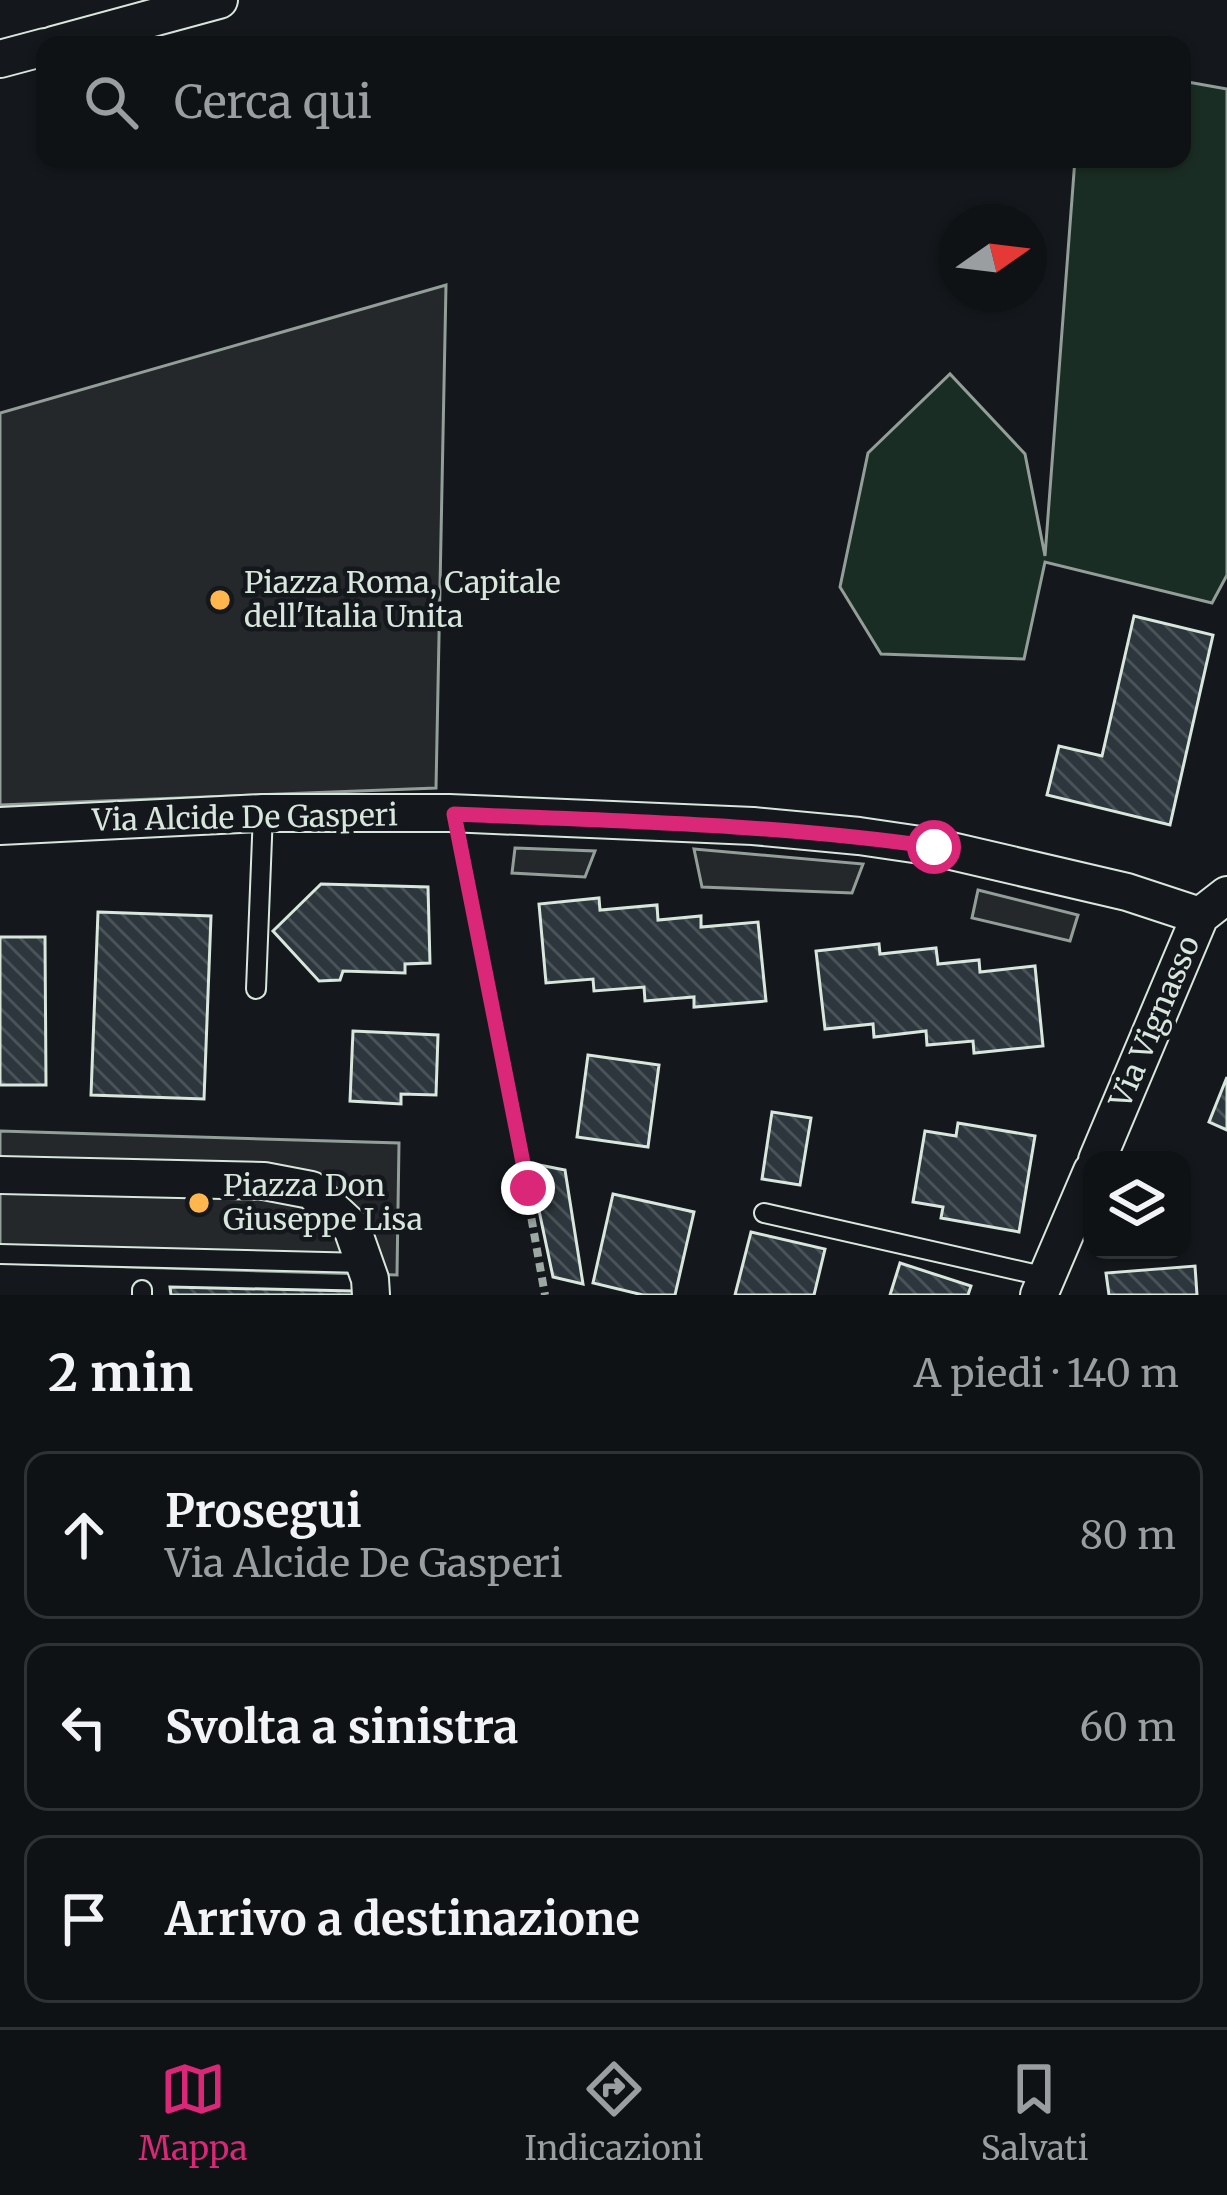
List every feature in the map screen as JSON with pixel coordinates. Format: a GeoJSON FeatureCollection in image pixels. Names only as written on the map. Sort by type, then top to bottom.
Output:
{"type":"FeatureCollection","features":[{"type":"Feature","properties":{"kind":"street"},"geometry":{"type":"LineString","coordinates":[[86,36],[219,0]]}},
{"type":"Feature","properties":{"kind":"street"},"geometry":{"type":"LineString","coordinates":[[0,59],[36,49]]}},
{"type":"Feature","properties":{"kind":"street","name":"Via Alcide De Gasperi"},"geometry":{"type":"LineString","coordinates":[[0,826],[263,813],[454,814],[753,826],[934,847],[1127,892],[1214,905]]}},
{"type":"Feature","properties":{"kind":"street","name":"Via Vignasso"},"geometry":{"type":"LineString","coordinates":[[1100,1151],[1214,905]]}},
{"type":"Feature","properties":{"kind":"street"},"geometry":{"type":"LineString","coordinates":[[0,1175],[264,1180],[311,1190],[352,1228],[368,1279]]}},
{"type":"Feature","properties":{"kind":"street"},"geometry":{"type":"LineString","coordinates":[[1043,1286],[1083,1192]]}},
{"type":"Feature","properties":{"kind":"lane"},"geometry":{"type":"LineString","coordinates":[[256,989],[263,813]]}},
{"type":"Feature","properties":{"kind":"lane"},"geometry":{"type":"LineString","coordinates":[[764,1213],[1043,1286]]}},
{"type":"Feature","properties":{"kind":"lane"},"geometry":{"type":"LineString","coordinates":[[0,1254],[368,1279]]}},
{"type":"Feature","properties":{"kind":"path"},"geometry":{"type":"LineString","coordinates":[[454,814],[502,1048],[545,1295]]}},
{"type":"Feature","properties":{"kind":"green space"},"geometry":{"type":"Polygon","coordinates":[[[1191,83],[1227,89],[1227,575],[1212,603],[1045,562],[1024,659],[881,654],[840,587],[868,453],[950,374],[1025,454],[1045,556],[1074,168],[1191,168],[1191,83]]]}},
{"type":"Feature","properties":{"kind":"shaded area","name":"Piazza Roma, Capitale dell'Italia Unita"},"geometry":{"type":"Polygon","coordinates":[[[446,285],[436,788],[0,805],[0,413],[446,285]]]}},
{"type":"Feature","properties":{"kind":"shaded area"},"geometry":{"type":"Polygon","coordinates":[[[515,848],[595,851],[585,877],[512,873],[515,848]]]}},
{"type":"Feature","properties":{"kind":"shaded area"},"geometry":{"type":"Polygon","coordinates":[[[694,849],[863,864],[852,893],[702,887],[694,849]]]}},
{"type":"Feature","properties":{"kind":"shaded area"},"geometry":{"type":"Polygon","coordinates":[[[978,890],[1078,915],[1070,941],[972,918],[978,890]]]}},
{"type":"Feature","properties":{"kind":"shaded area","name":"Piazza Don Giuseppe Lisa"},"geometry":{"type":"Polygon","coordinates":[[[0,1131],[399,1143],[397,1275],[0,1263],[0,1131]]]}},
{"type":"Feature","properties":{"kind":"building"},"geometry":{"type":"Polygon","coordinates":[[[1134,616],[1213,635],[1170,825],[1047,795],[1059,746],[1102,756],[1134,616]]]}},
{"type":"Feature","properties":{"kind":"building"},"geometry":{"type":"Polygon","coordinates":[[[321,884],[428,887],[430,963],[405,964],[405,973],[343,971],[340,980],[319,981],[273,931],[321,884]]]}},
{"type":"Feature","properties":{"kind":"building"},"geometry":{"type":"Polygon","coordinates":[[[599,898],[600,910],[657,905],[658,920],[701,916],[701,927],[758,922],[766,1001],[694,1007],[694,997],[645,1001],[644,987],[594,991],[593,979],[546,983],[539,904],[599,898]]]}},
{"type":"Feature","properties":{"kind":"building"},"geometry":{"type":"Polygon","coordinates":[[[98,912],[211,916],[204,1099],[91,1095],[98,912]]]}},
{"type":"Feature","properties":{"kind":"building"},"geometry":{"type":"Polygon","coordinates":[[[0,937],[45,937],[46,1085],[0,1085],[0,937]]]}},
{"type":"Feature","properties":{"kind":"building"},"geometry":{"type":"Polygon","coordinates":[[[879,944],[880,954],[936,948],[938,964],[979,960],[980,972],[1035,966],[1043,1046],[974,1053],[973,1041],[927,1045],[926,1031],[874,1037],[873,1024],[825,1029],[816,951],[879,944]]]}},
{"type":"Feature","properties":{"kind":"building"},"geometry":{"type":"Polygon","coordinates":[[[353,1031],[438,1035],[436,1095],[401,1094],[401,1104],[350,1101],[353,1031]]]}},
{"type":"Feature","properties":{"kind":"building"},"geometry":{"type":"Polygon","coordinates":[[[588,1055],[659,1065],[648,1147],[577,1137],[588,1055]]]}},
{"type":"Feature","properties":{"kind":"building"},"geometry":{"type":"Polygon","coordinates":[[[1227,1077],[1227,1130],[1209,1122],[1227,1077]]]}},
{"type":"Feature","properties":{"kind":"building"},"geometry":{"type":"Polygon","coordinates":[[[772,1112],[811,1118],[800,1185],[762,1179],[772,1112]]]}},
{"type":"Feature","properties":{"kind":"building"},"geometry":{"type":"Polygon","coordinates":[[[958,1123],[1035,1136],[1019,1232],[941,1218],[943,1207],[913,1202],[925,1131],[956,1136],[958,1123]]]}},
{"type":"Feature","properties":{"kind":"building"},"geometry":{"type":"Polygon","coordinates":[[[529,1163],[565,1170],[583,1284],[553,1277],[529,1163]]]}},
{"type":"Feature","properties":{"kind":"building"},"geometry":{"type":"Polygon","coordinates":[[[613,1194],[694,1212],[675,1295],[643,1295],[593,1283],[613,1194]]]}},
{"type":"Feature","properties":{"kind":"building"},"geometry":{"type":"Polygon","coordinates":[[[751,1232],[825,1249],[814,1295],[735,1295],[751,1232]]]}},
{"type":"Feature","properties":{"kind":"building"},"geometry":{"type":"Polygon","coordinates":[[[900,1263],[971,1286],[968,1295],[890,1295],[900,1263]]]}},
{"type":"Feature","properties":{"kind":"building"},"geometry":{"type":"Polygon","coordinates":[[[1195,1266],[1197,1295],[1109,1295],[1106,1273],[1195,1266]]]}},
{"type":"Feature","properties":{"kind":"building"},"geometry":{"type":"Polygon","coordinates":[[[170,1287],[353,1291],[354,1295],[171,1295],[170,1287]]]}},
{"type":"Feature","properties":{"kind":"place","name":"Piazza Roma, Capitale dell'Italia Unita"},"geometry":{"type":"Point","coordinates":[220,600]}},
{"type":"Feature","properties":{"kind":"place","name":"Piazza Don Giuseppe Lisa"},"geometry":{"type":"Point","coordinates":[199,1203]}},
{"type":"Feature","properties":{"kind":"route"},"geometry":{"type":"LineString","coordinates":[[528,1188],[454,814],[753,826],[934,847]]}}]}
